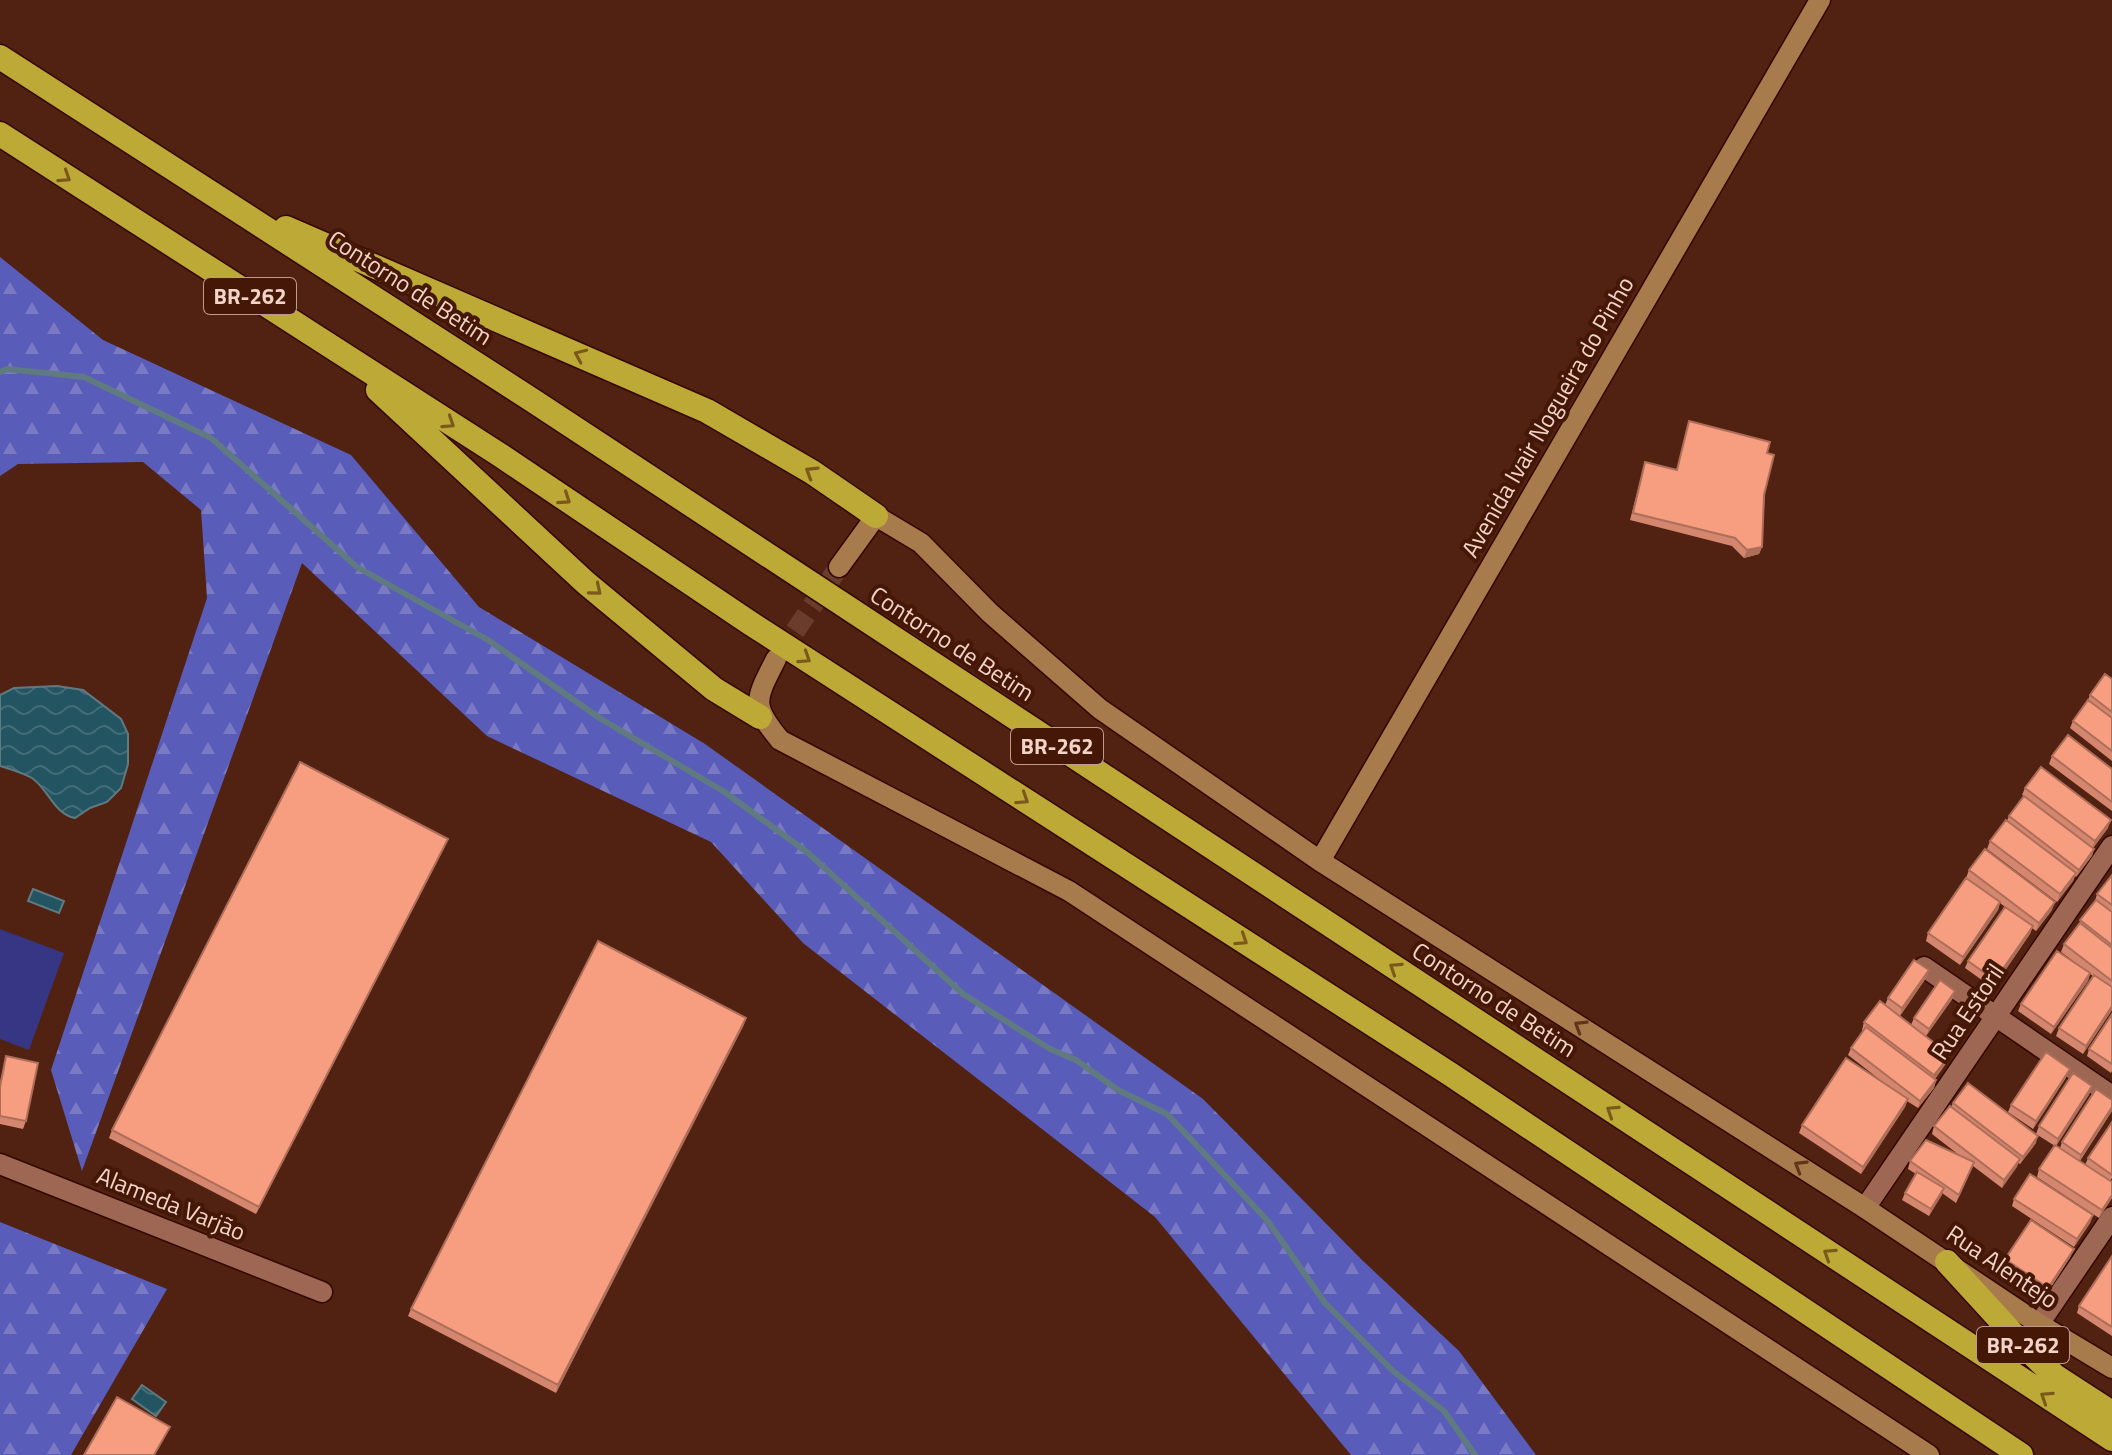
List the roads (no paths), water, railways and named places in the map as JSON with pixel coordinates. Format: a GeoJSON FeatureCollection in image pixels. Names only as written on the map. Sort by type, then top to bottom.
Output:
{"type":"FeatureCollection","features":[{"type":"Feature","properties":{"kind":"highway","name":"Contorno de Betim"},"geometry":{"type":"LineString","coordinates":[[0,57],[2112,1439]]}},
{"type":"Feature","properties":{"kind":"highway","name":"BR-262"},"geometry":{"type":"LineString","coordinates":[[0,134],[500,455],[750,623],[1450,1074],[2021,1455]]}},
{"type":"Feature","properties":{"kind":"highway"},"geometry":{"type":"LineString","coordinates":[[225,202],[707,411],[812,472],[876,516]]}},
{"type":"Feature","properties":{"kind":"highway"},"geometry":{"type":"LineString","coordinates":[[332,348],[586,583],[714,689],[760,717]]}},
{"type":"Feature","properties":{"kind":"highway","name":"BR-262"},"geometry":{"type":"LineString","coordinates":[[1947,1262],[2055,1376],[2112,1413]]}},
{"type":"Feature","properties":{"kind":"street","name":"Avenida Ivair Nogueira do Pinho"},"geometry":{"type":"LineString","coordinates":[[1320,861],[1820,0]]}},
{"type":"Feature","properties":{"kind":"street","name":"Rua Alentejo"},"geometry":{"type":"LineString","coordinates":[[876,516],[921,543],[990,613],[1100,709],[1320,861],[2112,1368]]}},
{"type":"Feature","properties":{"kind":"street"},"geometry":{"type":"LineString","coordinates":[[839,567],[876,516]]}},
{"type":"Feature","properties":{"kind":"street"},"geometry":{"type":"LineString","coordinates":[[776,659],[759,694],[760,717],[780,740],[1069,891],[1929,1455]]}},
{"type":"Feature","properties":{"kind":"street","name":"Rua Estoril"},"geometry":{"type":"LineString","coordinates":[[1865,1208],[2112,846]]}},
{"type":"Feature","properties":{"kind":"street"},"geometry":{"type":"LineString","coordinates":[[1924,967],[2112,1096]]}},
{"type":"Feature","properties":{"kind":"street","name":"Alameda Varjão"},"geometry":{"type":"LineString","coordinates":[[0,1164],[322,1292]]}},
{"type":"Feature","properties":{"kind":"street"},"geometry":{"type":"LineString","coordinates":[[2039,1324],[2112,1217]]}},
{"type":"Feature","properties":{"kind":"water"},"geometry":{"type":"Polygon","coordinates":[[[57,686],[83,690],[121,719],[128,734],[128,764],[121,788],[107,802],[75,818],[62,812],[32,778],[0,766],[0,695],[14,688],[57,686]]]}},
{"type":"Feature","properties":{"kind":"water"},"geometry":{"type":"Polygon","coordinates":[[[33,889],[64,901],[59,913],[28,901],[33,889]]]}},
{"type":"Feature","properties":{"kind":"water"},"geometry":{"type":"Polygon","coordinates":[[[142,1385],[166,1402],[156,1416],[132,1399],[142,1385]]]}},
{"type":"Feature","properties":{"kind":"waterway"},"geometry":{"type":"LineString","coordinates":[[0,372],[7,369],[84,377],[211,438],[357,567],[488,640],[601,719],[723,791],[807,852],[963,994],[1050,1049],[1076,1060],[1118,1090],[1167,1114],[1267,1220],[1325,1303],[1393,1371],[1444,1411],[1475,1455]]}},
{"type":"Feature","properties":{"kind":"tunnel"},"geometry":{"type":"LineString","coordinates":[[778,656],[839,567]]}}]}
